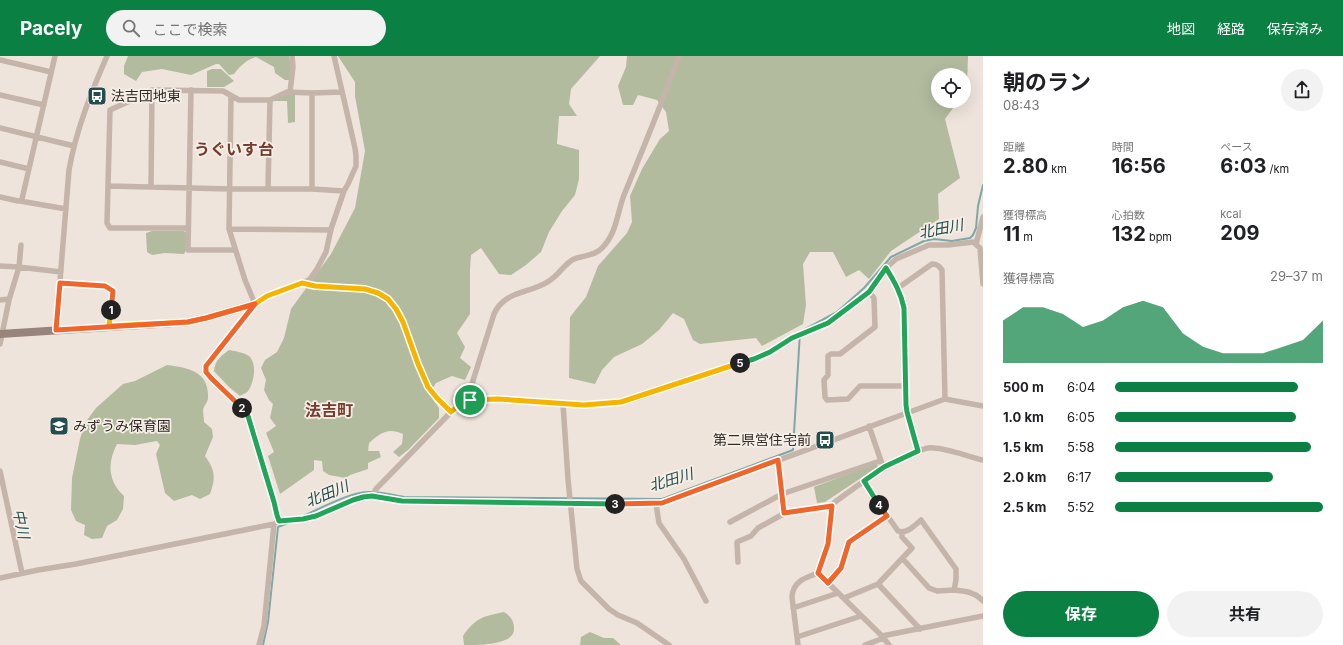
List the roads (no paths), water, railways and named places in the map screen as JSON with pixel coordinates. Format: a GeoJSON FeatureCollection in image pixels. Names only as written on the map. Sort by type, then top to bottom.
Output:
{"type":"FeatureCollection","features":[{"type":"Feature","properties":{"kind":"street"},"geometry":{"type":"LineString","coordinates":[[20,201],[29,169],[55,56]]}},
{"type":"Feature","properties":{"kind":"street"},"geometry":{"type":"LineString","coordinates":[[56,330],[69,170],[74,146],[86,108],[107,56]]}},
{"type":"Feature","properties":{"kind":"street"},"geometry":{"type":"LineString","coordinates":[[290,92],[293,67],[292,56]]}},
{"type":"Feature","properties":{"kind":"street"},"geometry":{"type":"LineString","coordinates":[[1,334],[188,322],[255,304],[267,296],[308,280],[321,262],[328,247],[331,230],[344,191],[356,166],[356,156],[334,56]]}},
{"type":"Feature","properties":{"kind":"street"},"geometry":{"type":"LineString","coordinates":[[470,400],[470,390],[494,314],[499,304],[507,298],[525,290],[540,286],[550,280],[571,261],[596,253],[610,238],[620,214],[624,196],[665,97],[679,56]]}},
{"type":"Feature","properties":{"kind":"street"},"geometry":{"type":"LineString","coordinates":[[0,60],[51,72]]}},
{"type":"Feature","properties":{"kind":"street"},"geometry":{"type":"LineString","coordinates":[[188,228],[110,228],[107,223],[110,110],[152,90],[223,91],[239,100],[270,100],[288,92],[342,92]]}},
{"type":"Feature","properties":{"kind":"street"},"geometry":{"type":"LineString","coordinates":[[151,187],[152,90]]}},
{"type":"Feature","properties":{"kind":"street"},"geometry":{"type":"LineString","coordinates":[[191,90],[188,250],[236,250]]}},
{"type":"Feature","properties":{"kind":"street"},"geometry":{"type":"LineString","coordinates":[[312,93],[312,189]]}},
{"type":"Feature","properties":{"kind":"street"},"geometry":{"type":"LineString","coordinates":[[0,95],[44,105]]}},
{"type":"Feature","properties":{"kind":"street"},"geometry":{"type":"LineString","coordinates":[[231,96],[229,229],[255,304]]}},
{"type":"Feature","properties":{"kind":"street"},"geometry":{"type":"LineString","coordinates":[[268,189],[270,100]]}},
{"type":"Feature","properties":{"kind":"street"},"geometry":{"type":"LineString","coordinates":[[0,128],[74,146]]}},
{"type":"Feature","properties":{"kind":"street"},"geometry":{"type":"LineString","coordinates":[[0,162],[29,169]]}},
{"type":"Feature","properties":{"kind":"street"},"geometry":{"type":"LineString","coordinates":[[108,186],[230,189],[312,189],[344,191]]}},
{"type":"Feature","properties":{"kind":"street"},"geometry":{"type":"LineString","coordinates":[[0,197],[66,209]]}},
{"type":"Feature","properties":{"kind":"street"},"geometry":{"type":"LineString","coordinates":[[976,244],[983,217]]}},
{"type":"Feature","properties":{"kind":"street"},"geometry":{"type":"LineString","coordinates":[[229,229],[331,230]]}},
{"type":"Feature","properties":{"kind":"street"},"geometry":{"type":"LineString","coordinates":[[372,496],[376,489],[461,403],[470,400],[498,399],[563,404],[602,405],[628,400],[734,364],[754,359],[770,352],[799,335],[828,323],[869,292],[886,268],[896,259],[929,245],[948,245],[973,242],[976,244],[980,248],[983,284]]}},
{"type":"Feature","properties":{"kind":"street"},"geometry":{"type":"LineString","coordinates":[[0,344],[9,299],[18,267],[21,245]]}},
{"type":"Feature","properties":{"kind":"street"},"geometry":{"type":"LineString","coordinates":[[898,288],[932,264],[936,264],[942,270],[944,399]]}},
{"type":"Feature","properties":{"kind":"street"},"geometry":{"type":"LineString","coordinates":[[0,266],[61,272]]}},
{"type":"Feature","properties":{"kind":"street"},"geometry":{"type":"LineString","coordinates":[[886,268],[898,288],[904,308],[907,412],[918,451]]}},
{"type":"Feature","properties":{"kind":"street"},"geometry":{"type":"LineString","coordinates":[[60,283],[105,286],[113,291],[109,326]]}},
{"type":"Feature","properties":{"kind":"street"},"geometry":{"type":"LineString","coordinates":[[302,283],[315,286],[365,289],[378,293],[388,299],[396,309],[403,322],[428,387],[451,412]]}},
{"type":"Feature","properties":{"kind":"street"},"geometry":{"type":"LineString","coordinates":[[869,292],[874,298],[875,327],[840,354],[831,354],[828,356],[828,375],[824,380],[825,397],[827,400],[848,399],[860,386],[906,386]]}},
{"type":"Feature","properties":{"kind":"street"},"geometry":{"type":"LineString","coordinates":[[0,300],[9,299]]}},
{"type":"Feature","properties":{"kind":"street"},"geometry":{"type":"LineString","coordinates":[[255,304],[206,366],[206,372],[248,416],[279,521]]}},
{"type":"Feature","properties":{"kind":"street"},"geometry":{"type":"LineString","coordinates":[[0,578],[274,524],[279,521],[303,519],[316,516],[353,500],[372,496],[402,501],[571,504],[662,503],[944,399],[983,406]]}},
{"type":"Feature","properties":{"kind":"street"},"geometry":{"type":"LineString","coordinates":[[563,404],[568,479],[577,569],[581,582],[609,609],[618,615],[637,623],[669,645]]}},
{"type":"Feature","properties":{"kind":"street"},"geometry":{"type":"LineString","coordinates":[[869,426],[880,461],[884,467]]}},
{"type":"Feature","properties":{"kind":"street"},"geometry":{"type":"LineString","coordinates":[[818,573],[828,544],[832,506],[834,502],[884,467],[918,451],[929,448],[938,448],[983,460]]}},
{"type":"Feature","properties":{"kind":"street"},"geometry":{"type":"LineString","coordinates":[[778,460],[784,513]]}},
{"type":"Feature","properties":{"kind":"street"},"geometry":{"type":"LineString","coordinates":[[730,522],[782,494],[880,461]]}},
{"type":"Feature","properties":{"kind":"street"},"geometry":{"type":"LineString","coordinates":[[0,471],[21,574]]}},
{"type":"Feature","properties":{"kind":"street"},"geometry":{"type":"LineString","coordinates":[[844,598],[878,584],[912,548],[902,537],[902,533],[898,531],[887,516],[864,481]]}},
{"type":"Feature","properties":{"kind":"street"},"geometry":{"type":"LineString","coordinates":[[656,504],[659,523],[684,559],[706,601]]}},
{"type":"Feature","properties":{"kind":"street"},"geometry":{"type":"LineString","coordinates":[[738,562],[738,542],[751,536],[758,528],[784,513],[832,506]]}},
{"type":"Feature","properties":{"kind":"street"},"geometry":{"type":"LineString","coordinates":[[828,583],[841,568],[849,542],[887,516]]}},
{"type":"Feature","properties":{"kind":"street"},"geometry":{"type":"LineString","coordinates":[[902,533],[906,532],[922,520],[956,569],[954,590]]}},
{"type":"Feature","properties":{"kind":"street"},"geometry":{"type":"LineString","coordinates":[[259,645],[264,626],[274,524]]}},
{"type":"Feature","properties":{"kind":"street"},"geometry":{"type":"LineString","coordinates":[[903,559],[929,588],[937,591],[954,590],[968,592],[983,600]]}},
{"type":"Feature","properties":{"kind":"street"},"geometry":{"type":"LineString","coordinates":[[818,573],[883,637],[889,645]]}},
{"type":"Feature","properties":{"kind":"street"},"geometry":{"type":"LineString","coordinates":[[798,645],[792,592],[796,583],[818,573]]}},
{"type":"Feature","properties":{"kind":"street"},"geometry":{"type":"LineString","coordinates":[[878,584],[920,629]]}},
{"type":"Feature","properties":{"kind":"street"},"geometry":{"type":"LineString","coordinates":[[793,608],[838,593]]}},
{"type":"Feature","properties":{"kind":"street"},"geometry":{"type":"LineString","coordinates":[[797,637],[861,616]]}},
{"type":"Feature","properties":{"kind":"street"},"geometry":{"type":"LineString","coordinates":[[865,645],[883,637],[983,616]]}},
{"type":"Feature","properties":{"kind":"waterway","name":"北田川"},"geometry":{"type":"LineString","coordinates":[[301,517],[343,498],[367,492],[404,497],[662,499],[793,450],[800,332],[837,312],[864,288],[891,257],[924,241],[934,239],[952,241],[970,238],[976,228],[978,206],[983,185]]}},
{"type":"Feature","properties":{"kind":"waterway","name":"北田川"},"geometry":{"type":"LineString","coordinates":[[263,645],[268,622],[278,527],[288,523]]}},
{"type":"Feature","properties":{"kind":"place","name":"法吉団地東"},"geometry":{"type":"Point","coordinates":[97,96]}},
{"type":"Feature","properties":{"kind":"place","name":"みずうみ保育園"},"geometry":{"type":"Point","coordinates":[59,426]}},
{"type":"Feature","properties":{"kind":"place","name":"第二県営住宅前"},"geometry":{"type":"Point","coordinates":[825,440]}},
{"type":"Feature","properties":{"kind":"district","name":"うぐいす台"},"geometry":{"type":"Point","coordinates":[234,149]}},
{"type":"Feature","properties":{"kind":"district","name":"法吉町"},"geometry":{"type":"Point","coordinates":[329,410]}},
{"type":"Feature","properties":{"kind":"water label","name":"中川"},"geometry":{"type":"Point","coordinates":[21,524]}}]}
